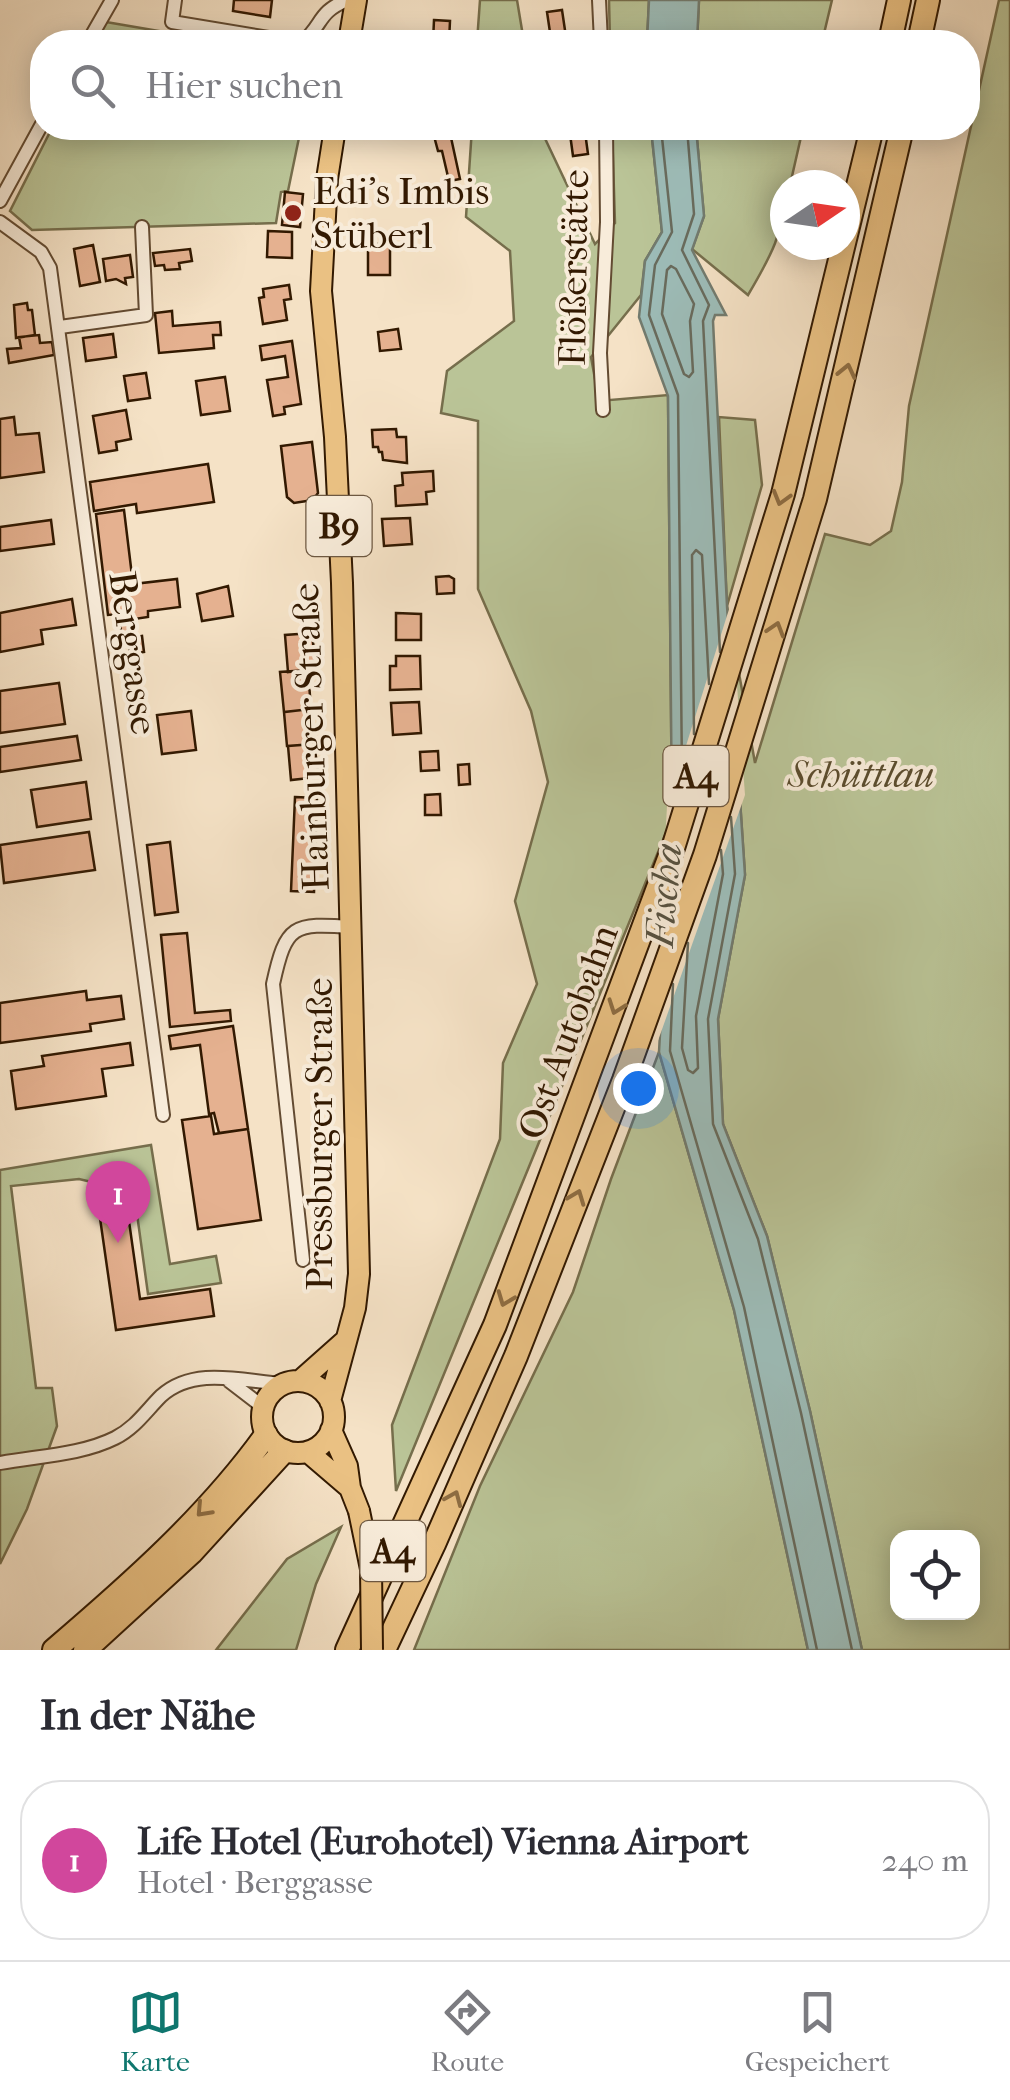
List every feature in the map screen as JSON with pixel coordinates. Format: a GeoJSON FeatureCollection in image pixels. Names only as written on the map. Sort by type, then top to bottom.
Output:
{"type":"FeatureCollection","features":[{"type":"Feature","properties":{"kind":"highway"},"geometry":{"type":"LineString","coordinates":[[892,30],[898,0]]}},
{"type":"Feature","properties":{"kind":"highway"},"geometry":{"type":"LineString","coordinates":[[922,30],[928,0]]}},
{"type":"Feature","properties":{"kind":"highway","name":"Ost Autobahn"},"geometry":{"type":"LineString","coordinates":[[347,1650],[495,1325],[674,845],[783,494],[869,140]]}},
{"type":"Feature","properties":{"kind":"highway","name":"Ost Autobahn"},"geometry":{"type":"LineString","coordinates":[[384,1650],[516,1356],[624,1080],[705,855],[815,500],[899,140]]}},
{"type":"Feature","properties":{"kind":"highway"},"geometry":{"type":"LineString","coordinates":[[54,1650],[162,1554],[245,1464],[275,1443]]}},
{"type":"Feature","properties":{"kind":"highway"},"geometry":{"type":"LineString","coordinates":[[85,1650],[192,1553],[275,1443]]}},
{"type":"Feature","properties":{"kind":"main road"},"geometry":{"type":"LineString","coordinates":[[351,30],[356,0]]}},
{"type":"Feature","properties":{"kind":"main road","name":"Hainburger Straße"},"geometry":{"type":"LineString","coordinates":[[333,140],[321,291],[336,456],[352,927]]}},
{"type":"Feature","properties":{"kind":"main road","name":"Pressburger Straße"},"geometry":{"type":"LineString","coordinates":[[330,1401],[355,1308],[359,1274],[352,927]]}},
{"type":"Feature","properties":{"kind":"main road","name":"Pressburger Straße"},"geometry":{"type":"LineString","coordinates":[[291,1383],[346,1339]]}},
{"type":"Feature","properties":{"kind":"main road"},"geometry":{"type":"LineString","coordinates":[[330,1401],[318,1387],[291,1383],[267,1398],[263,1407],[275,1443],[308,1452],[322,1444],[332,1430]]}},
{"type":"Feature","properties":{"kind":"main road","name":"B9"},"geometry":{"type":"LineString","coordinates":[[330,1401],[334,1415],[332,1430],[360,1511],[370,1569],[372,1650]]}},
{"type":"Feature","properties":{"kind":"main road","name":"B9"},"geometry":{"type":"LineString","coordinates":[[308,1452],[350,1488]]}},
{"type":"Feature","properties":{"kind":"street"},"geometry":{"type":"LineString","coordinates":[[95,30],[112,0]]}},
{"type":"Feature","properties":{"kind":"street"},"geometry":{"type":"LineString","coordinates":[[175,0],[172,22],[220,30]]}},
{"type":"Feature","properties":{"kind":"street"},"geometry":{"type":"LineString","coordinates":[[315,30],[326,10],[347,0]]}},
{"type":"Feature","properties":{"kind":"street"},"geometry":{"type":"LineString","coordinates":[[598,0],[600,30]]}},
{"type":"Feature","properties":{"kind":"street"},"geometry":{"type":"LineString","coordinates":[[1,197],[33,140]]}},
{"type":"Feature","properties":{"kind":"street","name":"Flößerstätte"},"geometry":{"type":"LineString","coordinates":[[603,410],[600,354],[607,222],[606,140]]}},
{"type":"Feature","properties":{"kind":"street","name":"Berggasse"},"geometry":{"type":"LineString","coordinates":[[0,222],[40,252],[50,268],[164,1114]]}},
{"type":"Feature","properties":{"kind":"street"},"geometry":{"type":"LineString","coordinates":[[60,327],[146,315],[142,227]]}},
{"type":"Feature","properties":{"kind":"street"},"geometry":{"type":"LineString","coordinates":[[303,1260],[274,984],[282,946],[289,936],[309,924],[352,927]]}},
{"type":"Feature","properties":{"kind":"street"},"geometry":{"type":"LineString","coordinates":[[0,1463],[114,1439],[136,1425],[171,1388],[190,1379],[291,1383]]}},
{"type":"Feature","properties":{"kind":"street"},"geometry":{"type":"LineString","coordinates":[[227,1380],[263,1407]]}},
{"type":"Feature","properties":{"kind":"green space"},"geometry":{"type":"Polygon","coordinates":[[[480,0],[517,0],[522,30],[478,30],[480,0]]]}},
{"type":"Feature","properties":{"kind":"green space"},"geometry":{"type":"Polygon","coordinates":[[[609,0],[649,0],[648,30],[610,30],[609,0]]]}},
{"type":"Feature","properties":{"kind":"green space"},"geometry":{"type":"Polygon","coordinates":[[[699,0],[832,0],[825,30],[698,30],[699,0]]]}},
{"type":"Feature","properties":{"kind":"green space","name":"Schüttlau"},"geometry":{"type":"Polygon","coordinates":[[[999,0],[1010,0],[1010,1650],[862,1650],[767,1236],[723,1124],[718,1019],[745,875],[727,606],[755,763],[825,534],[870,545],[891,531],[902,482],[909,406],[968,140],[980,140],[980,86],[999,0]]]}},
{"type":"Feature","properties":{"kind":"green space"},"geometry":{"type":"Polygon","coordinates":[[[106,22],[153,30],[102,30],[106,22]]]}},
{"type":"Feature","properties":{"kind":"green space"},"geometry":{"type":"Polygon","coordinates":[[[46,140],[299,140],[288,191],[281,192],[276,223],[32,230],[10,211],[46,140]]]}},
{"type":"Feature","properties":{"kind":"green space"},"geometry":{"type":"Polygon","coordinates":[[[471,140],[546,140],[595,244],[615,223],[612,140],[652,140],[662,232],[645,261],[641,295],[591,357],[599,401],[668,395],[672,818],[396,1491],[392,1425],[500,1139],[503,1063],[537,984],[515,901],[548,782],[531,711],[478,589],[478,421],[441,413],[447,371],[514,321],[510,251],[466,217],[471,140]]]}},
{"type":"Feature","properties":{"kind":"green space"},"geometry":{"type":"Polygon","coordinates":[[[697,140],[800,140],[793,170],[770,170],[770,255],[748,295],[692,249],[704,216],[697,140]]]}},
{"type":"Feature","properties":{"kind":"green space"},"geometry":{"type":"Polygon","coordinates":[[[719,417],[755,420],[762,485],[727,606],[719,417]]]}},
{"type":"Feature","properties":{"kind":"green space"},"geometry":{"type":"Polygon","coordinates":[[[659,1052],[734,1310],[808,1650],[414,1650],[480,1486],[573,1292],[659,1052]]]}},
{"type":"Feature","properties":{"kind":"green space"},"geometry":{"type":"Polygon","coordinates":[[[151,1145],[170,1264],[216,1256],[221,1283],[148,1294],[134,1192],[79,1179],[11,1186],[36,1388],[52,1388],[57,1426],[27,1509],[0,1564],[0,1170],[151,1145]]]}},
{"type":"Feature","properties":{"kind":"green space"},"geometry":{"type":"Polygon","coordinates":[[[341,1527],[316,1584],[296,1650],[216,1650],[287,1559],[341,1527]]]}},
{"type":"Feature","properties":{"kind":"water"},"geometry":{"type":"Polygon","coordinates":[[[649,0],[699,0],[698,30],[648,30],[649,0]]]}},
{"type":"Feature","properties":{"kind":"water"},"geometry":{"type":"Polygon","coordinates":[[[652,140],[697,140],[704,216],[692,250],[726,315],[715,315],[713,321],[745,875],[718,1019],[723,1124],[767,1236],[862,1650],[808,1650],[734,1310],[659,1052],[672,818],[668,396],[639,317],[645,261],[662,232],[652,140]]]}},
{"type":"Feature","properties":{"kind":"pier"},"geometry":{"type":"Polygon","coordinates":[[[731,603],[745,795],[654,1052],[667,806],[731,603]]]}},
{"type":"Feature","properties":{"kind":"building"},"geometry":{"type":"Polygon","coordinates":[[[234,0],[272,0],[270,17],[233,11],[234,0]]]}},
{"type":"Feature","properties":{"kind":"building"},"geometry":{"type":"Polygon","coordinates":[[[562,10],[565,30],[550,30],[547,12],[562,10]]]}},
{"type":"Feature","properties":{"kind":"building"},"geometry":{"type":"Polygon","coordinates":[[[434,20],[450,21],[450,30],[434,30],[434,20]]]}},
{"type":"Feature","properties":{"kind":"building"},"geometry":{"type":"Polygon","coordinates":[[[435,140],[452,140],[460,179],[449,181],[442,151],[438,151],[435,140]]]}},
{"type":"Feature","properties":{"kind":"building"},"geometry":{"type":"Polygon","coordinates":[[[571,140],[586,140],[588,154],[573,156],[571,140]]]}},
{"type":"Feature","properties":{"kind":"building"},"geometry":{"type":"Polygon","coordinates":[[[285,192],[303,194],[300,227],[282,225],[285,192]]]}},
{"type":"Feature","properties":{"kind":"building"},"geometry":{"type":"Polygon","coordinates":[[[268,231],[292,232],[292,258],[267,257],[268,231]]]}},
{"type":"Feature","properties":{"kind":"building"},"geometry":{"type":"Polygon","coordinates":[[[368,244],[390,244],[390,275],[368,275],[368,244]]]}},
{"type":"Feature","properties":{"kind":"building"},"geometry":{"type":"Polygon","coordinates":[[[93,245],[100,282],[80,286],[74,249],[93,245]]]}},
{"type":"Feature","properties":{"kind":"building"},"geometry":{"type":"Polygon","coordinates":[[[190,249],[192,261],[179,263],[180,269],[155,266],[153,253],[190,249]]]}},
{"type":"Feature","properties":{"kind":"building"},"geometry":{"type":"Polygon","coordinates":[[[130,255],[133,277],[125,278],[126,284],[116,279],[106,281],[103,259],[130,255]]]}},
{"type":"Feature","properties":{"kind":"building"},"geometry":{"type":"Polygon","coordinates":[[[289,285],[291,299],[284,300],[287,320],[263,324],[259,298],[264,297],[263,289],[289,285]]]}},
{"type":"Feature","properties":{"kind":"building"},"geometry":{"type":"Polygon","coordinates":[[[27,303],[28,310],[32,310],[35,335],[16,338],[14,305],[27,303]]]}},
{"type":"Feature","properties":{"kind":"building"},"geometry":{"type":"Polygon","coordinates":[[[172,311],[173,326],[220,322],[221,335],[213,335],[214,348],[159,353],[155,313],[172,311]]]}},
{"type":"Feature","properties":{"kind":"building"},"geometry":{"type":"Polygon","coordinates":[[[398,329],[401,349],[380,351],[378,332],[398,329]]]}},
{"type":"Feature","properties":{"kind":"building"},"geometry":{"type":"Polygon","coordinates":[[[113,334],[116,357],[86,361],[83,338],[113,334]]]}},
{"type":"Feature","properties":{"kind":"building"},"geometry":{"type":"Polygon","coordinates":[[[39,335],[40,343],[52,342],[54,355],[9,363],[7,349],[21,348],[19,337],[39,335]]]}},
{"type":"Feature","properties":{"kind":"building"},"geometry":{"type":"Polygon","coordinates":[[[292,341],[301,404],[284,407],[285,414],[273,416],[267,380],[288,377],[285,356],[262,360],[260,346],[292,341]]]}},
{"type":"Feature","properties":{"kind":"building"},"geometry":{"type":"Polygon","coordinates":[[[146,373],[150,398],[128,401],[124,376],[146,373]]]}},
{"type":"Feature","properties":{"kind":"building"},"geometry":{"type":"Polygon","coordinates":[[[225,377],[230,411],[201,415],[196,381],[225,377]]]}},
{"type":"Feature","properties":{"kind":"building"},"geometry":{"type":"Polygon","coordinates":[[[126,410],[131,439],[116,442],[117,450],[99,453],[93,416],[126,410]]]}},
{"type":"Feature","properties":{"kind":"building"},"geometry":{"type":"Polygon","coordinates":[[[14,417],[16,435],[39,433],[44,472],[0,478],[0,419],[14,417]]]}},
{"type":"Feature","properties":{"kind":"building"},"geometry":{"type":"Polygon","coordinates":[[[396,429],[397,437],[406,437],[407,463],[383,460],[382,452],[373,447],[372,430],[396,429]]]}},
{"type":"Feature","properties":{"kind":"building"},"geometry":{"type":"Polygon","coordinates":[[[312,442],[318,493],[313,500],[294,503],[287,497],[281,446],[312,442]]]}},
{"type":"Feature","properties":{"kind":"building"},"geometry":{"type":"Polygon","coordinates":[[[208,464],[214,502],[137,513],[136,504],[94,511],[90,482],[208,464]]]}},
{"type":"Feature","properties":{"kind":"building"},"geometry":{"type":"Polygon","coordinates":[[[433,471],[434,491],[426,492],[427,504],[396,506],[395,486],[403,485],[402,473],[433,471]]]}},
{"type":"Feature","properties":{"kind":"building"},"geometry":{"type":"Polygon","coordinates":[[[124,510],[133,584],[177,579],[180,607],[148,611],[148,617],[134,619],[136,637],[142,636],[144,652],[130,654],[129,640],[122,641],[119,614],[108,615],[96,514],[124,510]]]}},
{"type":"Feature","properties":{"kind":"building"},"geometry":{"type":"Polygon","coordinates":[[[410,518],[412,544],[384,546],[382,519],[410,518]]]}},
{"type":"Feature","properties":{"kind":"building"},"geometry":{"type":"Polygon","coordinates":[[[51,520],[54,544],[0,551],[0,527],[51,520]]]}},
{"type":"Feature","properties":{"kind":"building"},"geometry":{"type":"Polygon","coordinates":[[[436,577],[454,579],[454,593],[437,594],[436,577]]]}},
{"type":"Feature","properties":{"kind":"building"},"geometry":{"type":"Polygon","coordinates":[[[228,586],[233,616],[202,621],[197,594],[228,586]]]}},
{"type":"Feature","properties":{"kind":"building"},"geometry":{"type":"Polygon","coordinates":[[[72,599],[76,625],[41,630],[43,644],[0,652],[0,613],[72,599]]]}},
{"type":"Feature","properties":{"kind":"building"},"geometry":{"type":"Polygon","coordinates":[[[396,613],[421,614],[421,640],[396,640],[396,613]]]}},
{"type":"Feature","properties":{"kind":"building"},"geometry":{"type":"Polygon","coordinates":[[[312,633],[316,669],[288,672],[285,635],[312,633]]]}},
{"type":"Feature","properties":{"kind":"building"},"geometry":{"type":"Polygon","coordinates":[[[396,656],[420,656],[421,689],[390,690],[390,666],[396,666],[396,656]]]}},
{"type":"Feature","properties":{"kind":"building"},"geometry":{"type":"Polygon","coordinates":[[[308,670],[311,709],[284,712],[280,672],[308,670]]]}},
{"type":"Feature","properties":{"kind":"building"},"geometry":{"type":"Polygon","coordinates":[[[59,683],[65,724],[0,733],[0,691],[59,683]]]}},
{"type":"Feature","properties":{"kind":"building"},"geometry":{"type":"Polygon","coordinates":[[[419,702],[421,733],[393,735],[391,703],[419,702]]]}},
{"type":"Feature","properties":{"kind":"building"},"geometry":{"type":"Polygon","coordinates":[[[311,709],[314,744],[287,746],[284,712],[311,709]]]}},
{"type":"Feature","properties":{"kind":"building"},"geometry":{"type":"Polygon","coordinates":[[[191,711],[196,750],[162,754],[157,715],[191,711]]]}},
{"type":"Feature","properties":{"kind":"building"},"geometry":{"type":"Polygon","coordinates":[[[77,736],[81,760],[0,772],[0,747],[77,736]]]}},
{"type":"Feature","properties":{"kind":"building"},"geometry":{"type":"Polygon","coordinates":[[[314,744],[319,777],[291,780],[288,746],[314,744]]]}},
{"type":"Feature","properties":{"kind":"building"},"geometry":{"type":"Polygon","coordinates":[[[438,751],[439,770],[421,771],[420,752],[438,751]]]}},
{"type":"Feature","properties":{"kind":"building"},"geometry":{"type":"Polygon","coordinates":[[[469,764],[470,784],[459,785],[458,765],[469,764]]]}},
{"type":"Feature","properties":{"kind":"building"},"geometry":{"type":"Polygon","coordinates":[[[86,782],[91,819],[37,827],[31,790],[86,782]]]}},
{"type":"Feature","properties":{"kind":"building"},"geometry":{"type":"Polygon","coordinates":[[[440,794],[441,815],[425,815],[425,795],[440,794]]]}},
{"type":"Feature","properties":{"kind":"building"},"geometry":{"type":"Polygon","coordinates":[[[295,797],[317,798],[314,892],[291,891],[295,797]]]}},
{"type":"Feature","properties":{"kind":"building"},"geometry":{"type":"Polygon","coordinates":[[[89,832],[95,870],[4,883],[0,845],[89,832]]]}},
{"type":"Feature","properties":{"kind":"building"},"geometry":{"type":"Polygon","coordinates":[[[170,842],[178,912],[155,915],[147,845],[170,842]]]}},
{"type":"Feature","properties":{"kind":"building"},"geometry":{"type":"Polygon","coordinates":[[[187,933],[195,1013],[230,1010],[231,1021],[170,1027],[161,935],[187,933]]]}},
{"type":"Feature","properties":{"kind":"building"},"geometry":{"type":"Polygon","coordinates":[[[86,991],[87,1000],[121,996],[124,1019],[90,1024],[91,1031],[0,1043],[0,1003],[86,991]]]}},
{"type":"Feature","properties":{"kind":"building"},"geometry":{"type":"Polygon","coordinates":[[[233,1026],[248,1129],[219,1133],[214,1113],[209,1114],[200,1045],[171,1049],[169,1036],[233,1026]]]}},
{"type":"Feature","properties":{"kind":"building"},"geometry":{"type":"Polygon","coordinates":[[[130,1043],[133,1065],[102,1069],[106,1096],[16,1109],[11,1071],[44,1066],[42,1056],[130,1043]]]}},
{"type":"Feature","properties":{"kind":"building"},"geometry":{"type":"Polygon","coordinates":[[[211,1116],[214,1134],[248,1129],[261,1220],[198,1229],[182,1120],[211,1116]]]}},
{"type":"Feature","properties":{"kind":"building"},"geometry":{"type":"Polygon","coordinates":[[[125,1193],[140,1299],[210,1289],[214,1316],[116,1330],[97,1197],[125,1193]]]}},
{"type":"Feature","properties":{"kind":"place","name":"Edi's Imbis Stüberl"},"geometry":{"type":"Point","coordinates":[293,213]}},
{"type":"Feature","properties":{"kind":"place","name":"Life Hotel (Eurohotel) Vienna Airport"},"geometry":{"type":"Point","coordinates":[118,1243]}},
{"type":"Feature","properties":{"kind":"water label","name":"Fischa"},"geometry":{"type":"Point","coordinates":[664,895]}}]}
